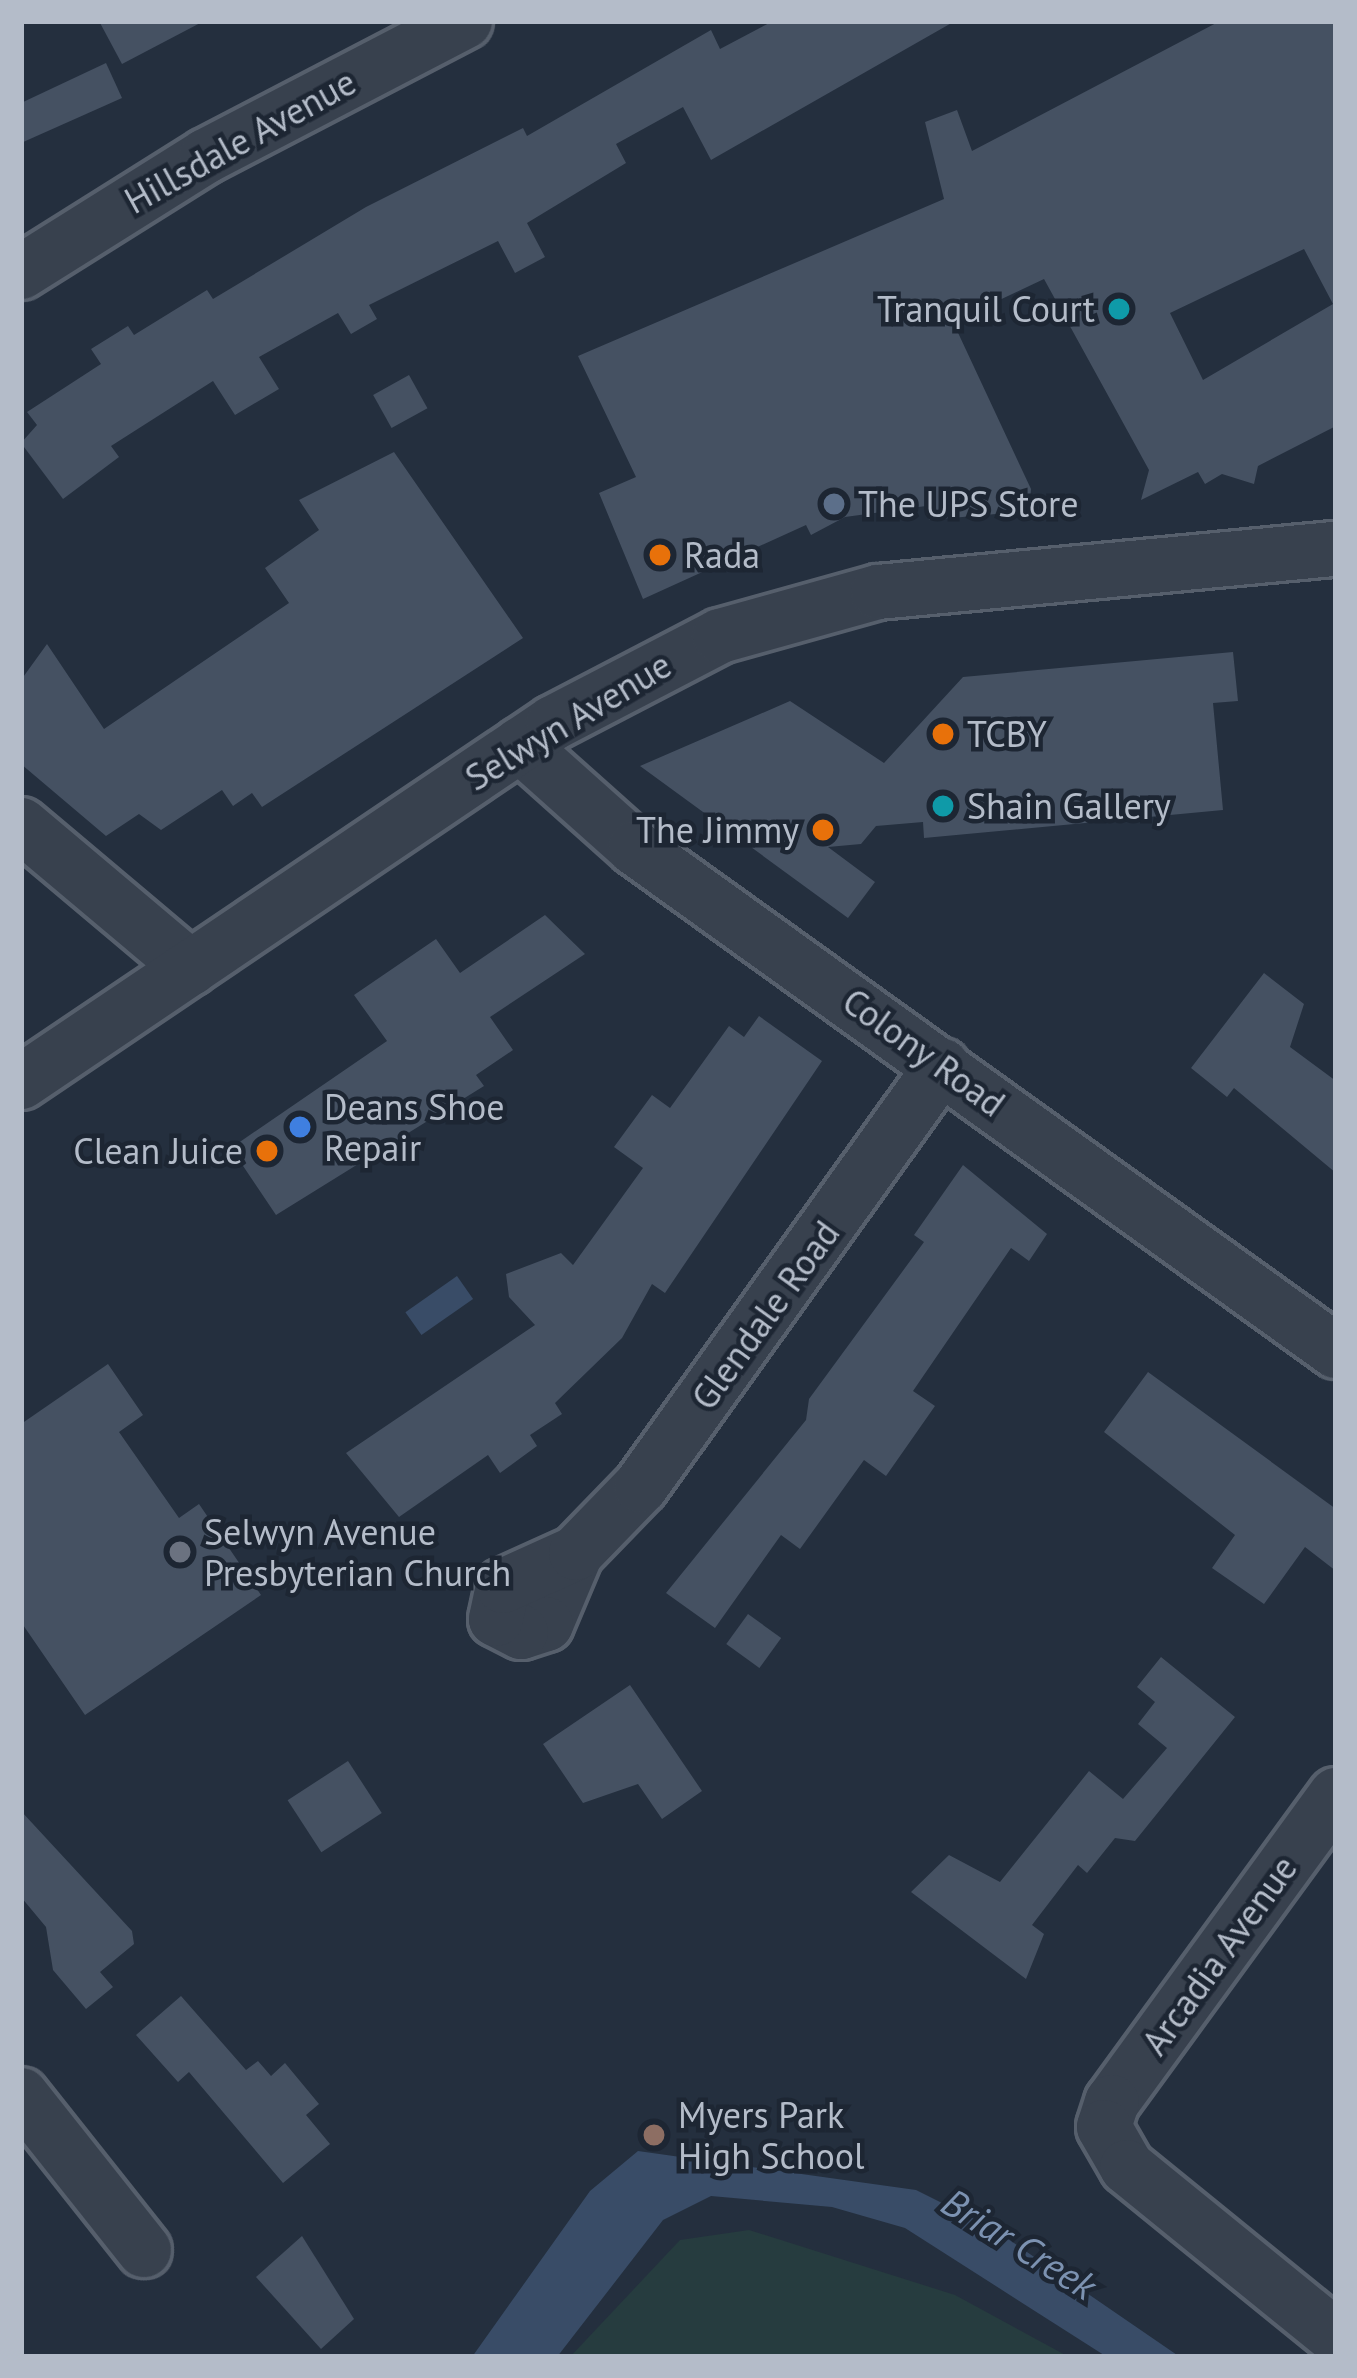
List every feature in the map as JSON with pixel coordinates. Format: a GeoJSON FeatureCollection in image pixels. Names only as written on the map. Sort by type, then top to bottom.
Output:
{"type":"FeatureCollection","features":[{"type":"Feature","properties":{"kind":"street","name":"Hillsdale Avenue"},"geometry":{"type":"LineString","coordinates":[[21,272],[206,156],[465,21]]}},
{"type":"Feature","properties":{"kind":"street","name":"Selwyn Avenue"},"geometry":{"type":"LineString","coordinates":[[21,1082],[520,745],[676,655],[822,602],[1336,549]]}},
{"type":"Feature","properties":{"kind":"street","name":"Colony Road"},"geometry":{"type":"LineString","coordinates":[[520,745],[621,837],[1336,1351]]}},
{"type":"Feature","properties":{"kind":"street"},"geometry":{"type":"LineString","coordinates":[[21,825],[191,968]]}},
{"type":"Feature","properties":{"kind":"street","name":"Glendale Road"},"geometry":{"type":"LineString","coordinates":[[576,1553],[658,1463],[942,1066]]}},
{"type":"Feature","properties":{"kind":"street","name":"Arcadia Avenue"},"geometry":{"type":"LineString","coordinates":[[1336,1795],[1105,2118],[1127,2167],[1336,2337]]}},
{"type":"Feature","properties":{"kind":"street"},"geometry":{"type":"LineString","coordinates":[[21,2095],[145,2250]]}},
{"type":"Feature","properties":{"kind":"green space"},"geometry":{"type":"Polygon","coordinates":[[[749,2230],[955,2295],[1069,2357],[570,2357],[680,2240],[749,2230]]]}},
{"type":"Feature","properties":{"kind":"water"},"geometry":{"type":"Polygon","coordinates":[[[457,1276],[473,1299],[421,1335],[405,1312],[457,1276]]]}},
{"type":"Feature","properties":{"kind":"water"},"geometry":{"type":"Polygon","coordinates":[[[638,2151],[916,2190],[992,2228],[1180,2357],[1107,2357],[905,2228],[832,2207],[711,2196],[663,2220],[557,2357],[472,2357],[590,2191],[638,2151]]]}},
{"type":"Feature","properties":{"kind":"building"},"geometry":{"type":"Polygon","coordinates":[[[99,21],[204,21],[122,64],[99,21]]]}},
{"type":"Feature","properties":{"kind":"building"},"geometry":{"type":"Polygon","coordinates":[[[773,21],[955,21],[711,160],[683,107],[616,144],[626,163],[527,223],[545,257],[515,273],[498,241],[369,305],[377,319],[351,334],[338,313],[259,357],[279,389],[235,415],[213,381],[111,446],[119,457],[63,499],[21,443],[37,425],[27,412],[101,364],[91,349],[128,326],[134,335],[207,290],[213,299],[366,207],[523,128],[527,136],[711,30],[720,49],[773,21]]]}},
{"type":"Feature","properties":{"kind":"building"},"geometry":{"type":"Polygon","coordinates":[[[1220,21],[1336,21],[1336,426],[1258,466],[1254,484],[1222,474],[1205,484],[1198,472],[1141,500],[1149,470],[1044,279],[953,322],[1031,489],[1029,511],[929,520],[926,506],[845,517],[811,535],[806,525],[643,599],[599,493],[636,477],[578,356],[944,199],[925,122],[957,110],[972,151],[1220,21]],[[1304,249],[1170,313],[1203,380],[1333,304],[1304,249]]]}},
{"type":"Feature","properties":{"kind":"building"},"geometry":{"type":"Polygon","coordinates":[[[106,63],[122,98],[21,143],[21,103],[106,63]]]}},
{"type":"Feature","properties":{"kind":"building"},"geometry":{"type":"Polygon","coordinates":[[[409,375],[427,408],[392,428],[373,395],[409,375]]]}},
{"type":"Feature","properties":{"kind":"building"},"geometry":{"type":"Polygon","coordinates":[[[394,452],[523,638],[262,807],[252,793],[233,806],[222,790],[161,830],[139,814],[106,836],[21,764],[21,680],[47,644],[104,729],[289,603],[265,568],[319,530],[299,500],[394,452]]]}},
{"type":"Feature","properties":{"kind":"building"},"geometry":{"type":"Polygon","coordinates":[[[1233,652],[1238,701],[1213,703],[1223,810],[924,838],[923,822],[876,826],[861,844],[828,847],[875,882],[848,918],[640,766],[790,701],[884,763],[963,677],[1233,652]]]}},
{"type":"Feature","properties":{"kind":"building"},"geometry":{"type":"Polygon","coordinates":[[[545,915],[585,954],[490,1017],[513,1050],[476,1075],[484,1086],[276,1215],[231,1148],[387,1041],[354,995],[436,939],[460,973],[545,915]]]}},
{"type":"Feature","properties":{"kind":"building"},"geometry":{"type":"Polygon","coordinates":[[[1264,973],[1304,1004],[1290,1047],[1336,1081],[1336,1173],[1234,1088],[1227,1097],[1191,1068],[1264,973]]]}},
{"type":"Feature","properties":{"kind":"building"},"geometry":{"type":"Polygon","coordinates":[[[759,1016],[822,1061],[665,1293],[652,1284],[622,1338],[555,1403],[562,1414],[530,1435],[537,1446],[500,1473],[488,1455],[399,1517],[346,1453],[535,1325],[509,1297],[506,1274],[561,1253],[573,1265],[643,1168],[614,1147],[652,1095],[670,1108],[729,1026],[744,1037],[759,1016]]]}},
{"type":"Feature","properties":{"kind":"building"},"geometry":{"type":"Polygon","coordinates":[[[963,1165],[1047,1234],[1029,1261],[1011,1248],[913,1391],[935,1406],[886,1476],[864,1460],[800,1549],[781,1535],[715,1628],[666,1593],[806,1420],[809,1399],[924,1242],[914,1235],[963,1165]]]}},
{"type":"Feature","properties":{"kind":"building","name":"Selwyn Avenue Presbyterian Church"},"geometry":{"type":"Polygon","coordinates":[[[108,1364],[143,1415],[119,1432],[179,1518],[199,1504],[261,1595],[85,1715],[21,1622],[21,1424],[108,1364]]]}},
{"type":"Feature","properties":{"kind":"building"},"geometry":{"type":"Polygon","coordinates":[[[1148,1372],[1336,1509],[1336,1571],[1305,1547],[1264,1604],[1212,1568],[1235,1535],[1104,1432],[1148,1372]]]}},
{"type":"Feature","properties":{"kind":"building"},"geometry":{"type":"Polygon","coordinates":[[[748,1614],[781,1638],[759,1668],[726,1644],[748,1614]]]}},
{"type":"Feature","properties":{"kind":"building"},"geometry":{"type":"Polygon","coordinates":[[[1161,1657],[1235,1717],[1135,1841],[1115,1838],[1087,1873],[1078,1865],[1032,1925],[1044,1934],[1026,1979],[911,1892],[949,1855],[1000,1882],[1089,1771],[1123,1799],[1167,1748],[1138,1724],[1155,1702],[1137,1687],[1161,1657]]]}},
{"type":"Feature","properties":{"kind":"building"},"geometry":{"type":"Polygon","coordinates":[[[630,1685],[702,1791],[662,1819],[638,1784],[583,1803],[543,1744],[630,1685]]]}},
{"type":"Feature","properties":{"kind":"building"},"geometry":{"type":"Polygon","coordinates":[[[348,1761],[382,1813],[321,1852],[288,1800],[348,1761]]]}},
{"type":"Feature","properties":{"kind":"building"},"geometry":{"type":"Polygon","coordinates":[[[21,1811],[132,1931],[134,1944],[100,1972],[113,1987],[86,2009],[53,1970],[46,1927],[21,1897],[21,1811]]]}},
{"type":"Feature","properties":{"kind":"building"},"geometry":{"type":"Polygon","coordinates":[[[181,1996],[246,2070],[258,2061],[271,2076],[285,2063],[319,2104],[306,2115],[330,2144],[283,2183],[189,2072],[178,2082],[136,2035],[181,1996]]]}},
{"type":"Feature","properties":{"kind":"building"},"geometry":{"type":"Polygon","coordinates":[[[302,2236],[354,2319],[321,2349],[256,2277],[302,2236]]]}},
{"type":"Feature","properties":{"kind":"place","name":"Tranquil Court"},"geometry":{"type":"Point","coordinates":[1119,309]}},
{"type":"Feature","properties":{"kind":"place","name":"The UPS Store"},"geometry":{"type":"Point","coordinates":[834,504]}},
{"type":"Feature","properties":{"kind":"place","name":"Rada"},"geometry":{"type":"Point","coordinates":[660,555]}},
{"type":"Feature","properties":{"kind":"place","name":"TCBY"},"geometry":{"type":"Point","coordinates":[943,734]}},
{"type":"Feature","properties":{"kind":"place","name":"Shain Gallery"},"geometry":{"type":"Point","coordinates":[943,806]}},
{"type":"Feature","properties":{"kind":"place","name":"The Jimmy"},"geometry":{"type":"Point","coordinates":[823,830]}},
{"type":"Feature","properties":{"kind":"place","name":"Deans Shoe Repair"},"geometry":{"type":"Point","coordinates":[300,1127]}},
{"type":"Feature","properties":{"kind":"place","name":"Clean Juice"},"geometry":{"type":"Point","coordinates":[267,1151]}},
{"type":"Feature","properties":{"kind":"place","name":"Selwyn Avenue Presbyterian Church"},"geometry":{"type":"Point","coordinates":[180,1552]}},
{"type":"Feature","properties":{"kind":"place","name":"Myers Park High School"},"geometry":{"type":"Point","coordinates":[654,2135]}},
{"type":"Feature","properties":{"kind":"water label","name":"Briar Creek"},"geometry":{"type":"Point","coordinates":[1019,2244]}}]}
